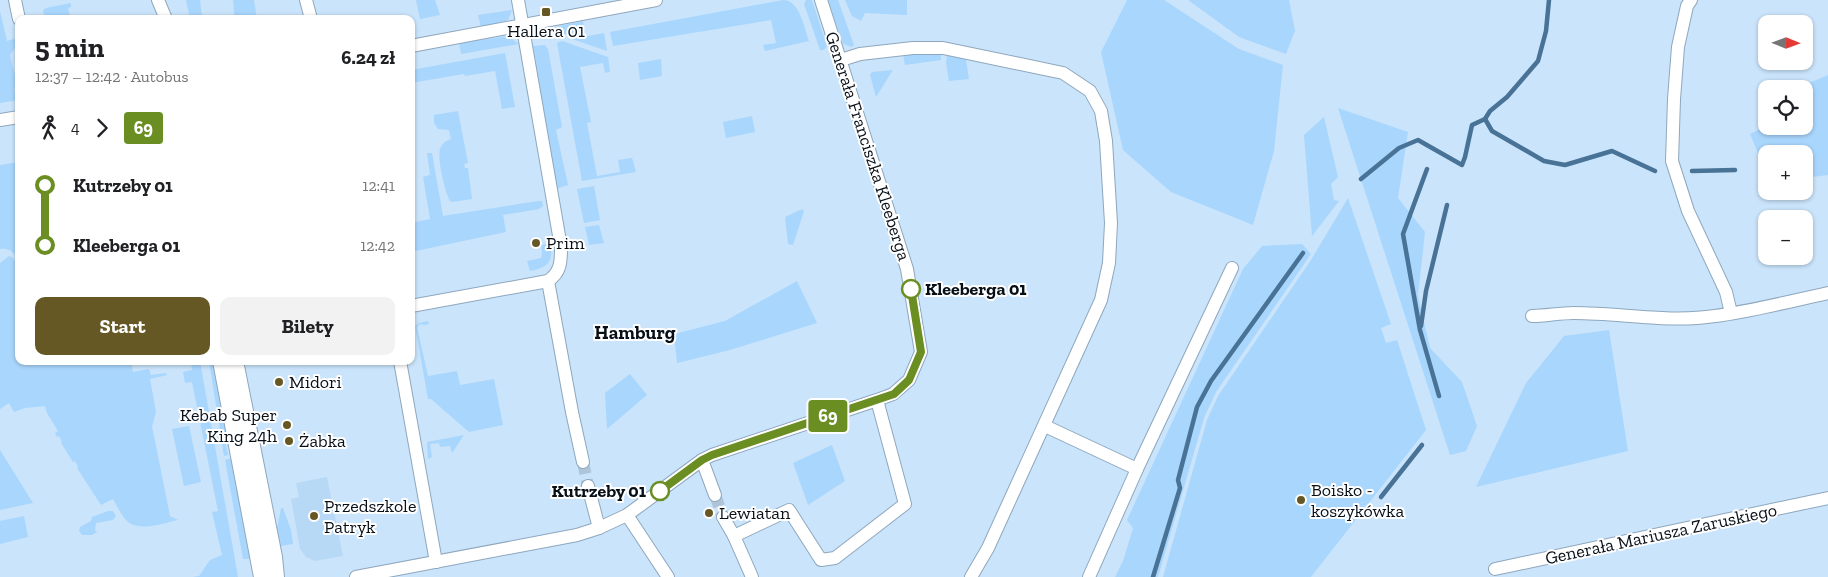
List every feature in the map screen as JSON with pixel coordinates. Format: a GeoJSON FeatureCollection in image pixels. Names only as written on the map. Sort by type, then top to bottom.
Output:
{"type":"FeatureCollection","features":[{"type":"Feature","properties":{"kind":"street"},"geometry":{"type":"LineString","coordinates":[[15,0],[18,15]]}},
{"type":"Feature","properties":{"kind":"street"},"geometry":{"type":"LineString","coordinates":[[158,0],[158,15]]}},
{"type":"Feature","properties":{"kind":"street"},"geometry":{"type":"LineString","coordinates":[[158,0],[164,15]]}},
{"type":"Feature","properties":{"kind":"street"},"geometry":{"type":"LineString","coordinates":[[306,0],[310,15]]}},
{"type":"Feature","properties":{"kind":"street"},"geometry":{"type":"LineString","coordinates":[[415,305],[548,281],[559,270],[561,260],[560,247],[518,0]]}},
{"type":"Feature","properties":{"kind":"street"},"geometry":{"type":"LineString","coordinates":[[415,45],[656,0]]}},
{"type":"Feature","properties":{"kind":"street","name":"Generała Franciszka Kleeberga"},"geometry":{"type":"LineString","coordinates":[[820,0],[841,60],[907,269],[921,352],[909,380],[894,394],[877,400]]}},
{"type":"Feature","properties":{"kind":"street"},"geometry":{"type":"LineString","coordinates":[[1692,0],[1687,6],[1678,47],[1672,161],[1688,211],[1726,292],[1731,313]]}},
{"type":"Feature","properties":{"kind":"street"},"geometry":{"type":"LineString","coordinates":[[841,60],[860,54],[913,48],[943,48],[1063,73],[1090,91],[1101,111],[1106,141],[1111,223],[1109,263],[1101,300],[988,548],[971,577]]}},
{"type":"Feature","properties":{"kind":"street"},"geometry":{"type":"LineString","coordinates":[[0,120],[15,118]]}},
{"type":"Feature","properties":{"kind":"street"},"geometry":{"type":"LineString","coordinates":[[1089,577],[1137,469],[1232,268]]}},
{"type":"Feature","properties":{"kind":"street"},"geometry":{"type":"LineString","coordinates":[[548,281],[583,462]]}},
{"type":"Feature","properties":{"kind":"street"},"geometry":{"type":"LineString","coordinates":[[1532,316],[1573,313],[1681,318],[1715,316],[1758,309],[1828,292]]}},
{"type":"Feature","properties":{"kind":"street"},"geometry":{"type":"LineString","coordinates":[[222,365],[262,577]]}},
{"type":"Feature","properties":{"kind":"street"},"geometry":{"type":"LineString","coordinates":[[236,365],[274,558],[276,577]]}},
{"type":"Feature","properties":{"kind":"street"},"geometry":{"type":"LineString","coordinates":[[401,365],[436,562]]}},
{"type":"Feature","properties":{"kind":"street"},"geometry":{"type":"LineString","coordinates":[[356,577],[397,574],[436,562],[578,534],[599,528],[626,515],[702,460],[730,448],[877,400],[905,504],[835,558],[822,560],[789,510],[734,536]]}},
{"type":"Feature","properties":{"kind":"street"},"geometry":{"type":"LineString","coordinates":[[1045,426],[1137,469]]}},
{"type":"Feature","properties":{"kind":"street"},"geometry":{"type":"LineString","coordinates":[[702,460],[715,495]]}},
{"type":"Feature","properties":{"kind":"street"},"geometry":{"type":"LineString","coordinates":[[588,486],[599,528]]}},
{"type":"Feature","properties":{"kind":"street","name":"Generała Mariusza Zaruskiego"},"geometry":{"type":"LineString","coordinates":[[1494,570],[1828,498]]}},
{"type":"Feature","properties":{"kind":"street"},"geometry":{"type":"LineString","coordinates":[[626,515],[668,577]]}},
{"type":"Feature","properties":{"kind":"street"},"geometry":{"type":"LineString","coordinates":[[724,517],[752,577]]}},
{"type":"Feature","properties":{"kind":"shaded area"},"geometry":{"type":"Polygon","coordinates":[[[186,0],[200,0],[202,15],[189,15],[186,0]]]}},
{"type":"Feature","properties":{"kind":"shaded area"},"geometry":{"type":"Polygon","coordinates":[[[233,0],[254,0],[256,15],[234,15],[233,0]]]}},
{"type":"Feature","properties":{"kind":"shaded area"},"geometry":{"type":"Polygon","coordinates":[[[416,0],[435,0],[440,15],[420,19],[416,0]]]}},
{"type":"Feature","properties":{"kind":"shaded area"},"geometry":{"type":"Polygon","coordinates":[[[783,0],[789,1],[794,5],[803,22],[809,41],[765,51],[763,45],[776,43],[771,20],[613,46],[610,32],[783,0]]]}},
{"type":"Feature","properties":{"kind":"shaded area"},"geometry":{"type":"Polygon","coordinates":[[[806,0],[812,0],[827,46],[824,50],[820,50],[804,4],[806,0]]]}},
{"type":"Feature","properties":{"kind":"shaded area"},"geometry":{"type":"Polygon","coordinates":[[[828,0],[838,0],[854,45],[852,47],[843,44],[828,0]]]}},
{"type":"Feature","properties":{"kind":"shaded area"},"geometry":{"type":"Polygon","coordinates":[[[845,0],[907,0],[907,15],[865,13],[861,21],[852,16],[845,0]]]}},
{"type":"Feature","properties":{"kind":"shaded area"},"geometry":{"type":"Polygon","coordinates":[[[1127,0],[1164,0],[1239,49],[1283,65],[1274,151],[1253,225],[1171,192],[1123,150],[1101,52],[1127,0]]]}},
{"type":"Feature","properties":{"kind":"shaded area"},"geometry":{"type":"Polygon","coordinates":[[[1188,0],[1289,0],[1295,31],[1286,54],[1239,37],[1188,0]]]}},
{"type":"Feature","properties":{"kind":"shaded area"},"geometry":{"type":"Polygon","coordinates":[[[71,3],[71,7],[68,8],[70,15],[44,15],[43,10],[71,3]]]}},
{"type":"Feature","properties":{"kind":"shaded area"},"geometry":{"type":"Polygon","coordinates":[[[512,10],[508,20],[481,28],[478,15],[512,10]]]}},
{"type":"Feature","properties":{"kind":"shaded area"},"geometry":{"type":"Polygon","coordinates":[[[0,11],[7,41],[15,39],[15,48],[10,55],[15,75],[15,101],[0,103],[0,11]]]}},
{"type":"Feature","properties":{"kind":"shaded area"},"geometry":{"type":"Polygon","coordinates":[[[583,21],[585,31],[556,36],[555,27],[583,21]]]}},
{"type":"Feature","properties":{"kind":"shaded area"},"geometry":{"type":"Polygon","coordinates":[[[604,33],[607,51],[572,39],[604,33]]]}},
{"type":"Feature","properties":{"kind":"shaded area"},"geometry":{"type":"Polygon","coordinates":[[[508,36],[519,44],[461,54],[459,43],[508,36]]]}},
{"type":"Feature","properties":{"kind":"shaded area"},"geometry":{"type":"Polygon","coordinates":[[[562,41],[608,57],[610,72],[605,73],[603,63],[580,67],[591,122],[587,123],[597,176],[620,172],[618,160],[632,158],[636,172],[582,181],[557,43],[562,41]]]}},
{"type":"Feature","properties":{"kind":"shaded area"},"geometry":{"type":"Polygon","coordinates":[[[545,45],[548,49],[562,127],[556,130],[568,185],[556,189],[535,79],[536,62],[533,46],[545,45]]]}},
{"type":"Feature","properties":{"kind":"shaded area"},"geometry":{"type":"Polygon","coordinates":[[[941,50],[941,60],[905,65],[903,55],[941,50]]]}},
{"type":"Feature","properties":{"kind":"shaded area"},"geometry":{"type":"Polygon","coordinates":[[[505,53],[515,107],[502,109],[495,71],[415,82],[415,69],[505,53]]]}},
{"type":"Feature","properties":{"kind":"shaded area"},"geometry":{"type":"Polygon","coordinates":[[[947,53],[966,60],[969,79],[949,81],[946,63],[947,53]]]}},
{"type":"Feature","properties":{"kind":"shaded area"},"geometry":{"type":"Polygon","coordinates":[[[661,59],[662,76],[640,80],[638,63],[661,59]]]}},
{"type":"Feature","properties":{"kind":"shaded area"},"geometry":{"type":"Polygon","coordinates":[[[893,70],[876,97],[870,75],[872,72],[893,70]]]}},
{"type":"Feature","properties":{"kind":"shaded area"},"geometry":{"type":"Polygon","coordinates":[[[1828,75],[1828,175],[1813,177],[1813,145],[1758,145],[1758,153],[1750,134],[1758,130],[1758,135],[1813,135],[1813,81],[1828,75]]]}},
{"type":"Feature","properties":{"kind":"shaded area"},"geometry":{"type":"Polygon","coordinates":[[[1338,108],[1408,132],[1398,198],[1425,232],[1418,296],[1430,348],[1462,382],[1477,426],[1466,451],[1450,455],[1338,108]]]}},
{"type":"Feature","properties":{"kind":"shaded area"},"geometry":{"type":"Polygon","coordinates":[[[458,111],[468,163],[464,164],[465,168],[468,168],[472,199],[452,202],[448,197],[444,183],[439,154],[442,145],[451,139],[449,130],[438,129],[434,123],[434,115],[458,111]]]}},
{"type":"Feature","properties":{"kind":"shaded area"},"geometry":{"type":"Polygon","coordinates":[[[752,116],[755,132],[726,138],[723,122],[752,116]]]}},
{"type":"Feature","properties":{"kind":"shaded area"},"geometry":{"type":"Polygon","coordinates":[[[1324,117],[1338,177],[1331,184],[1334,200],[1339,201],[1312,236],[1304,135],[1324,117]]]}},
{"type":"Feature","properties":{"kind":"shaded area"},"geometry":{"type":"Polygon","coordinates":[[[427,153],[432,153],[443,216],[538,201],[542,201],[543,206],[539,209],[503,215],[506,232],[415,251],[415,222],[430,219],[423,177],[430,175],[427,153]]]}},
{"type":"Feature","properties":{"kind":"shaded area"},"geometry":{"type":"Polygon","coordinates":[[[15,162],[15,255],[6,249],[0,249],[0,165],[15,162]]]}},
{"type":"Feature","properties":{"kind":"shaded area"},"geometry":{"type":"Polygon","coordinates":[[[594,186],[600,220],[584,223],[577,189],[594,186]]]}},
{"type":"Feature","properties":{"kind":"shaded area"},"geometry":{"type":"Polygon","coordinates":[[[1348,198],[1391,324],[1381,328],[1386,343],[1397,340],[1426,430],[1311,577],[1163,577],[1207,420],[1218,396],[1311,260],[1348,198]]]}},
{"type":"Feature","properties":{"kind":"shaded area"},"geometry":{"type":"Polygon","coordinates":[[[802,209],[804,211],[793,245],[788,244],[785,217],[802,209]]]}},
{"type":"Feature","properties":{"kind":"shaded area"},"geometry":{"type":"Polygon","coordinates":[[[599,225],[604,243],[589,245],[585,227],[599,225]]]}},
{"type":"Feature","properties":{"kind":"shaded area"},"geometry":{"type":"Polygon","coordinates":[[[547,244],[551,247],[549,261],[544,267],[530,271],[527,261],[541,258],[541,245],[547,244]]]}},
{"type":"Feature","properties":{"kind":"shaded area"},"geometry":{"type":"Polygon","coordinates":[[[1302,244],[1311,254],[1216,392],[1204,418],[1158,577],[1115,577],[1123,561],[1133,528],[1127,520],[1243,269],[1262,246],[1302,244]]]}},
{"type":"Feature","properties":{"kind":"shaded area"},"geometry":{"type":"Polygon","coordinates":[[[9,256],[15,261],[15,365],[132,365],[133,372],[149,369],[151,375],[166,373],[167,375],[150,379],[156,412],[152,426],[170,516],[178,520],[146,527],[128,522],[113,499],[101,505],[77,468],[75,461],[73,462],[61,443],[59,436],[57,437],[55,433],[58,431],[45,406],[25,408],[14,412],[9,403],[0,409],[0,263],[9,256]]]}},
{"type":"Feature","properties":{"kind":"shaded area"},"geometry":{"type":"Polygon","coordinates":[[[797,281],[817,323],[730,350],[677,363],[674,334],[725,321],[797,281]]]}},
{"type":"Feature","properties":{"kind":"shaded area"},"geometry":{"type":"Polygon","coordinates":[[[428,321],[429,324],[420,324],[417,327],[428,376],[457,371],[460,385],[494,379],[503,425],[469,432],[431,399],[428,399],[415,326],[419,323],[428,321]]]}},
{"type":"Feature","properties":{"kind":"shaded area"},"geometry":{"type":"Polygon","coordinates":[[[1609,330],[1628,451],[1476,487],[1526,383],[1564,336],[1609,330]]]}},
{"type":"Feature","properties":{"kind":"shaded area"},"geometry":{"type":"Polygon","coordinates":[[[191,365],[201,365],[238,577],[192,577],[199,576],[210,560],[222,555],[212,512],[218,511],[192,382],[185,383],[183,372],[192,370],[191,365]]]}},
{"type":"Feature","properties":{"kind":"shaded area"},"geometry":{"type":"Polygon","coordinates":[[[210,365],[214,365],[216,370],[228,440],[225,441],[228,455],[224,456],[210,365]]]}},
{"type":"Feature","properties":{"kind":"shaded area"},"geometry":{"type":"Polygon","coordinates":[[[630,374],[647,395],[607,429],[605,393],[630,374]]]}},
{"type":"Feature","properties":{"kind":"shaded area"},"geometry":{"type":"Polygon","coordinates":[[[189,426],[201,482],[184,486],[172,429],[189,426]]]}},
{"type":"Feature","properties":{"kind":"shaded area"},"geometry":{"type":"Polygon","coordinates":[[[464,435],[452,453],[450,446],[440,447],[439,443],[430,444],[432,457],[428,459],[427,442],[464,435]]]}},
{"type":"Feature","properties":{"kind":"shaded area"},"geometry":{"type":"Polygon","coordinates":[[[832,445],[845,481],[808,505],[793,463],[832,445]]]}},
{"type":"Feature","properties":{"kind":"shaded area"},"geometry":{"type":"Polygon","coordinates":[[[0,450],[33,503],[0,510],[0,450]]]}},
{"type":"Feature","properties":{"kind":"shaded area"},"geometry":{"type":"Polygon","coordinates":[[[232,458],[250,559],[243,559],[225,460],[232,458]]]}},
{"type":"Feature","properties":{"kind":"shaded area","name":"Przedszkole Patryk"},"geometry":{"type":"Polygon","coordinates":[[[327,477],[343,556],[315,561],[306,557],[300,549],[291,499],[299,497],[296,483],[327,477]]]}},
{"type":"Feature","properties":{"kind":"shaded area"},"geometry":{"type":"Polygon","coordinates":[[[281,508],[283,508],[291,530],[293,544],[281,546],[277,529],[281,508]]]}},
{"type":"Feature","properties":{"kind":"shaded area"},"geometry":{"type":"Polygon","coordinates":[[[113,511],[116,516],[113,520],[96,523],[95,530],[97,532],[92,535],[82,535],[79,531],[80,527],[91,521],[92,517],[113,511]]]}},
{"type":"Feature","properties":{"kind":"shaded area"},"geometry":{"type":"Polygon","coordinates":[[[24,516],[28,537],[0,544],[0,521],[24,516]]]}},
{"type":"Feature","properties":{"kind":"waterway"},"geometry":{"type":"LineString","coordinates":[[1361,179],[1399,148],[1418,140],[1462,165],[1472,125],[1485,119],[1490,111],[1507,97],[1538,61],[1546,31],[1549,0]]}},
{"type":"Feature","properties":{"kind":"waterway"},"geometry":{"type":"LineString","coordinates":[[1485,119],[1492,131],[1544,161],[1565,165],[1612,151],[1655,171]]}},
{"type":"Feature","properties":{"kind":"waterway"},"geometry":{"type":"LineString","coordinates":[[1427,169],[1403,234],[1420,330],[1439,396]]}},
{"type":"Feature","properties":{"kind":"waterway"},"geometry":{"type":"LineString","coordinates":[[1692,171],[1735,170]]}},
{"type":"Feature","properties":{"kind":"waterway"},"geometry":{"type":"LineString","coordinates":[[1421,326],[1426,291],[1447,205]]}},
{"type":"Feature","properties":{"kind":"waterway"},"geometry":{"type":"LineString","coordinates":[[1153,577],[1180,488],[1178,480],[1197,407],[1211,381],[1303,253]]}},
{"type":"Feature","properties":{"kind":"waterway"},"geometry":{"type":"LineString","coordinates":[[1381,497],[1422,445]]}},
{"type":"Feature","properties":{"kind":"tunnel"},"geometry":{"type":"LineString","coordinates":[[583,462],[588,486]]}},
{"type":"Feature","properties":{"kind":"tunnel"},"geometry":{"type":"LineString","coordinates":[[715,495],[723,517]]}},
{"type":"Feature","properties":{"kind":"bus line","name":"69"},"geometry":{"type":"LineString","coordinates":[[660,491],[702,460],[712,455],[894,394],[909,380],[921,352],[911,289]]}},
{"type":"Feature","properties":{"kind":"place","name":"Hallera 01"},"geometry":{"type":"Point","coordinates":[546,12]}},
{"type":"Feature","properties":{"kind":"place","name":"Prim"},"geometry":{"type":"Point","coordinates":[536,243]}},
{"type":"Feature","properties":{"kind":"place","name":"Kleeberga 01"},"geometry":{"type":"Point","coordinates":[911,289]}},
{"type":"Feature","properties":{"kind":"place","name":"Midori"},"geometry":{"type":"Point","coordinates":[279,382]}},
{"type":"Feature","properties":{"kind":"place","name":"Kebab Super King 24h"},"geometry":{"type":"Point","coordinates":[287,425]}},
{"type":"Feature","properties":{"kind":"place","name":"Żabka"},"geometry":{"type":"Point","coordinates":[289,441]}},
{"type":"Feature","properties":{"kind":"place","name":"Kutrzeby 01"},"geometry":{"type":"Point","coordinates":[660,491]}},
{"type":"Feature","properties":{"kind":"place","name":"Boisko - koszykówka"},"geometry":{"type":"Point","coordinates":[1301,500]}},
{"type":"Feature","properties":{"kind":"place","name":"Lewiatan"},"geometry":{"type":"Point","coordinates":[709,513]}},
{"type":"Feature","properties":{"kind":"place","name":"Przedszkole Patryk"},"geometry":{"type":"Point","coordinates":[314,516]}},
{"type":"Feature","properties":{"kind":"district","name":"Hamburg"},"geometry":{"type":"Point","coordinates":[635,332]}}]}
